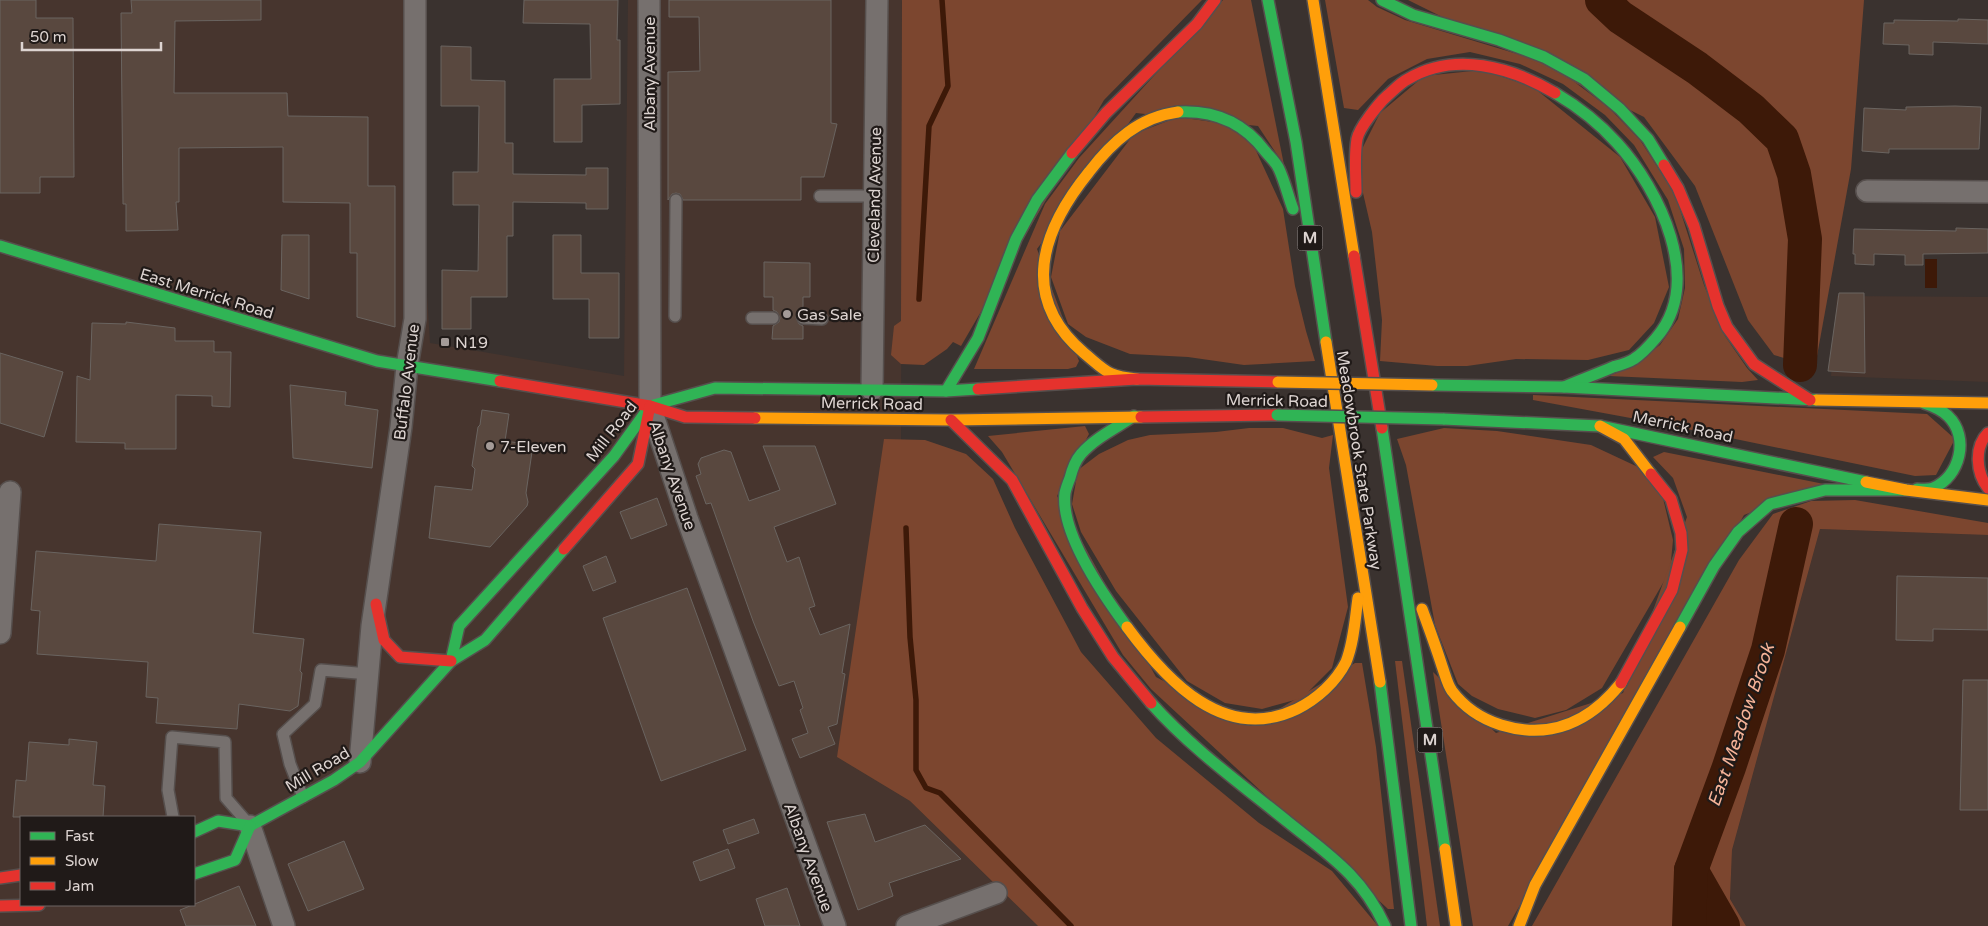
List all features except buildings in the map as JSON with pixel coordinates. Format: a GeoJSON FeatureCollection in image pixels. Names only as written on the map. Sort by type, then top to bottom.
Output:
{"type":"FeatureCollection","features":[{"type":"Feature","properties":{"kind":"main road"},"geometry":{"type":"LineString","coordinates":[[946,391],[978,338],[1016,239],[1037,200],[1057,171],[1106,113],[1197,24],[1215,0]]}},
{"type":"Feature","properties":{"kind":"main road","name":"Meadowbrook State Parkway"},"geometry":{"type":"LineString","coordinates":[[1268,0],[1296,142],[1362,579],[1385,714],[1411,926]]}},
{"type":"Feature","properties":{"kind":"main road","name":"Meadowbrook State Parkway"},"geometry":{"type":"LineString","coordinates":[[1313,0],[1354,266],[1402,555],[1456,926]]}},
{"type":"Feature","properties":{"kind":"main road"},"geometry":{"type":"LineString","coordinates":[[1382,0],[1413,15],[1499,40],[1544,57],[1584,79],[1620,109],[1648,139],[1678,188],[1694,226],[1718,306],[1727,327],[1754,364],[1810,400]]}},
{"type":"Feature","properties":{"kind":"main road"},"geometry":{"type":"LineString","coordinates":[[1354,266],[1357,137],[1378,103],[1407,79],[1434,67],[1461,64],[1488,65],[1532,79],[1571,102],[1616,142],[1637,168],[1668,226],[1675,254],[1677,291],[1672,312],[1657,337],[1634,359],[1564,387]]}},
{"type":"Feature","properties":{"kind":"main road"},"geometry":{"type":"LineString","coordinates":[[1137,379],[1114,376],[1073,344],[1055,320],[1045,296],[1043,276],[1047,244],[1054,225],[1077,186],[1100,157],[1129,131],[1157,116],[1177,112],[1205,113],[1223,117],[1244,128],[1257,139],[1279,169],[1315,274]]}},
{"type":"Feature","properties":{"kind":"main road","name":"East Merrick Road"},"geometry":{"type":"LineString","coordinates":[[0,246],[335,348],[406,366]]}},
{"type":"Feature","properties":{"kind":"main road","name":"Merrick Road"},"geometry":{"type":"LineString","coordinates":[[406,366],[650,406],[685,417],[951,420],[1277,415],[1600,426],[1906,490],[1988,500]]}},
{"type":"Feature","properties":{"kind":"main road","name":"Merrick Road"},"geometry":{"type":"LineString","coordinates":[[650,406],[715,388],[946,391],[1137,379],[1564,387],[1810,400],[1988,402]]}},
{"type":"Feature","properties":{"kind":"main road"},"geometry":{"type":"LineString","coordinates":[[1519,926],[1540,877],[1714,566],[1738,532],[1770,504],[1824,490],[1906,490],[1932,488],[1953,473],[1962,448],[1955,422],[1936,405],[1910,401]]}},
{"type":"Feature","properties":{"kind":"main road","name":"Mill Road"},"geometry":{"type":"LineString","coordinates":[[451,660],[458,626],[614,456],[650,406]]}},
{"type":"Feature","properties":{"kind":"main road","name":"Mill Road"},"geometry":{"type":"LineString","coordinates":[[250,826],[334,780],[360,762],[433,683],[451,660],[485,640],[638,464],[650,406]]}},
{"type":"Feature","properties":{"kind":"main road"},"geometry":{"type":"LineString","coordinates":[[1134,416],[1083,451],[1073,467],[1065,494],[1067,518],[1088,567],[1118,616],[1139,645],[1178,686],[1201,704],[1228,716],[1252,719],[1276,716],[1296,709],[1315,698],[1334,682],[1347,660],[1362,579]]}},
{"type":"Feature","properties":{"kind":"main road"},"geometry":{"type":"LineString","coordinates":[[951,420],[1012,480],[1082,608],[1113,657],[1132,682],[1166,721],[1191,743],[1348,870],[1375,904],[1385,926]]}},
{"type":"Feature","properties":{"kind":"main road"},"geometry":{"type":"LineString","coordinates":[[1402,555],[1452,690],[1467,707],[1488,721],[1518,730],[1549,730],[1569,724],[1589,714],[1608,699],[1623,680],[1672,590],[1682,550],[1682,533],[1671,499],[1624,439],[1600,426]]}},
{"type":"Feature","properties":{"kind":"main road"},"geometry":{"type":"LineString","coordinates":[[1988,433],[1982,438],[1977,455],[1985,484],[1988,488]]}},
{"type":"Feature","properties":{"kind":"main road"},"geometry":{"type":"LineString","coordinates":[[376,604],[384,640],[400,657],[451,660]]}},
{"type":"Feature","properties":{"kind":"main road"},"geometry":{"type":"LineString","coordinates":[[195,832],[218,822],[250,826],[235,860],[195,874]]}},
{"type":"Feature","properties":{"kind":"main road"},"geometry":{"type":"LineString","coordinates":[[0,878],[20,875]]}},
{"type":"Feature","properties":{"kind":"main road"},"geometry":{"type":"LineString","coordinates":[[0,906],[20,905]]}},
{"type":"Feature","properties":{"kind":"street","name":"Buffalo Avenue"},"geometry":{"type":"LineString","coordinates":[[360,762],[376,604],[401,427],[406,366],[415,319],[415,0]]}},
{"type":"Feature","properties":{"kind":"street","name":"Albany Avenue"},"geometry":{"type":"LineString","coordinates":[[649,0],[650,406],[685,510],[835,926]]}},
{"type":"Feature","properties":{"kind":"street","name":"Cleveland Avenue"},"geometry":{"type":"LineString","coordinates":[[872,390],[877,0]]}},
{"type":"Feature","properties":{"kind":"street"},"geometry":{"type":"LineString","coordinates":[[1867,191],[1988,192]]}},
{"type":"Feature","properties":{"kind":"street"},"geometry":{"type":"LineString","coordinates":[[0,633],[10,492]]}},
{"type":"Feature","properties":{"kind":"street"},"geometry":{"type":"LineString","coordinates":[[250,826],[284,926]]}},
{"type":"Feature","properties":{"kind":"street"},"geometry":{"type":"LineString","coordinates":[[907,926],[996,893]]}},
{"type":"Feature","properties":{"kind":"lane"},"geometry":{"type":"LineString","coordinates":[[820,196],[874,196]]}},
{"type":"Feature","properties":{"kind":"lane"},"geometry":{"type":"LineString","coordinates":[[675,316],[676,200]]}},
{"type":"Feature","properties":{"kind":"lane"},"geometry":{"type":"LineString","coordinates":[[752,318],[773,318]]}},
{"type":"Feature","properties":{"kind":"lane"},"geometry":{"type":"LineString","coordinates":[[803,318],[822,319]]}},
{"type":"Feature","properties":{"kind":"lane"},"geometry":{"type":"LineString","coordinates":[[303,797],[290,764],[284,734],[316,704],[321,670],[369,674]]}},
{"type":"Feature","properties":{"kind":"lane"},"geometry":{"type":"LineString","coordinates":[[173,816],[168,790],[172,737],[225,742],[226,798],[250,826]]}},
{"type":"Feature","properties":{"kind":"shaded area"},"geometry":{"type":"Polygon","coordinates":[[[0,0],[409,0],[430,343],[624,376],[628,0],[902,0],[901,451],[837,757],[910,801],[1038,926],[0,926],[0,0]]]}},
{"type":"Feature","properties":{"kind":"shaded area"},"geometry":{"type":"Polygon","coordinates":[[[902,0],[1202,0],[1104,100],[961,346],[953,342],[947,349],[924,365],[901,364],[891,355],[894,326],[901,321],[902,0]]]}},
{"type":"Feature","properties":{"kind":"shaded area"},"geometry":{"type":"Polygon","coordinates":[[[1223,0],[1251,0],[1284,165],[1258,126],[1136,113],[1037,249],[1079,361],[1076,367],[1068,369],[974,369],[1045,204],[1079,158],[1223,0]]]}},
{"type":"Feature","properties":{"kind":"shaded area"},"geometry":{"type":"Polygon","coordinates":[[[1325,0],[1368,0],[1377,7],[1405,20],[1524,56],[1565,75],[1608,107],[1640,140],[1675,194],[1704,285],[1725,336],[1747,368],[1758,380],[1742,382],[1609,376],[1632,366],[1660,345],[1678,319],[1685,288],[1684,249],[1668,200],[1634,145],[1605,115],[1563,84],[1520,64],[1470,52],[1427,59],[1388,79],[1358,110],[1344,108],[1325,0]]]}},
{"type":"Feature","properties":{"kind":"shaded area"},"geometry":{"type":"Polygon","coordinates":[[[1408,0],[1864,0],[1851,169],[1815,367],[1774,355],[1748,320],[1695,186],[1644,117],[1408,0]]]}},
{"type":"Feature","properties":{"kind":"shaded area"},"geometry":{"type":"Polygon","coordinates":[[[1482,70],[1533,87],[1620,157],[1655,217],[1669,287],[1654,323],[1629,350],[1588,360],[1516,359],[1467,366],[1437,366],[1380,361],[1382,320],[1372,232],[1360,180],[1362,149],[1380,113],[1424,76],[1482,70]]]}},
{"type":"Feature","properties":{"kind":"shaded area"},"geometry":{"type":"Polygon","coordinates":[[[1178,117],[1227,124],[1252,142],[1283,209],[1295,286],[1315,361],[1244,365],[1188,357],[1130,354],[1086,337],[1068,324],[1051,277],[1060,231],[1134,134],[1178,117]]]}},
{"type":"Feature","properties":{"kind":"shaded area"},"geometry":{"type":"Polygon","coordinates":[[[1925,259],[1937,259],[1937,288],[1925,288],[1925,259]]]}},
{"type":"Feature","properties":{"kind":"shaded area"},"geometry":{"type":"Polygon","coordinates":[[[1837,296],[1988,297],[1988,382],[1831,376],[1837,296]]]}},
{"type":"Feature","properties":{"kind":"shaded area"},"geometry":{"type":"Polygon","coordinates":[[[1533,395],[1927,414],[1955,439],[1936,475],[1915,476],[1663,424],[1533,400],[1533,395]]]}},
{"type":"Feature","properties":{"kind":"shaded area"},"geometry":{"type":"Polygon","coordinates":[[[1085,426],[1089,434],[1057,496],[1156,677],[1251,726],[1355,663],[1362,663],[1376,747],[1394,909],[1388,909],[1151,689],[1123,655],[1002,452],[988,436],[1085,426]]]}},
{"type":"Feature","properties":{"kind":"shaded area"},"geometry":{"type":"Polygon","coordinates":[[[1249,428],[1283,428],[1322,438],[1333,435],[1329,468],[1348,607],[1332,668],[1302,698],[1262,709],[1225,703],[1187,681],[1116,591],[1081,532],[1072,504],[1078,470],[1099,454],[1128,440],[1150,435],[1216,432],[1249,428]]]}},
{"type":"Feature","properties":{"kind":"shaded area"},"geometry":{"type":"Polygon","coordinates":[[[1444,428],[1497,431],[1591,445],[1638,467],[1662,494],[1673,540],[1670,571],[1602,688],[1566,710],[1535,718],[1498,709],[1472,696],[1458,684],[1435,625],[1406,465],[1397,439],[1444,428]]]}},
{"type":"Feature","properties":{"kind":"shaded area"},"geometry":{"type":"Polygon","coordinates":[[[884,439],[925,440],[966,454],[993,479],[1015,528],[1081,652],[1156,738],[1259,823],[1332,871],[1378,926],[1038,926],[910,801],[837,757],[884,439]]]}},
{"type":"Feature","properties":{"kind":"shaded area"},"geometry":{"type":"Polygon","coordinates":[[[1664,452],[1824,484],[1744,515],[1508,926],[1473,926],[1433,672],[1496,733],[1623,693],[1687,517],[1673,478],[1653,457],[1664,452]]]}},
{"type":"Feature","properties":{"kind":"shaded area"},"geometry":{"type":"Polygon","coordinates":[[[1855,500],[1988,523],[1988,535],[1820,529],[1732,850],[1730,899],[1746,926],[1532,926],[1739,560],[1773,514],[1811,501],[1855,500]]]}},
{"type":"Feature","properties":{"kind":"shaded area"},"geometry":{"type":"Polygon","coordinates":[[[1820,529],[1988,535],[1988,926],[1746,926],[1730,899],[1732,850],[1820,529]]]}},
{"type":"Feature","properties":{"kind":"shaded area"},"geometry":{"type":"Polygon","coordinates":[[[1395,661],[1402,661],[1440,926],[1427,926],[1395,661]]]}},
{"type":"Feature","properties":{"kind":"waterway"},"geometry":{"type":"LineString","coordinates":[[919,299],[929,126],[948,86],[942,0]]}},
{"type":"Feature","properties":{"kind":"waterway","name":"East Meadow Brook"},"geometry":{"type":"LineString","coordinates":[[1602,0],[1620,17],[1697,68],[1751,109],[1782,139],[1794,174],[1805,239],[1800,365]]}},
{"type":"Feature","properties":{"kind":"waterway","name":"East Meadow Brook"},"geometry":{"type":"LineString","coordinates":[[1689,926],[1691,870],[1729,767],[1768,650],[1796,524]]}},
{"type":"Feature","properties":{"kind":"waterway"},"geometry":{"type":"LineString","coordinates":[[906,528],[910,637],[916,700],[916,770],[926,788],[940,793],[1071,926]]}},
{"type":"Feature","properties":{"kind":"waterway"},"geometry":{"type":"LineString","coordinates":[[1691,870],[1723,926]]}},
{"type":"Feature","properties":{"kind":"traffic: fast"},"geometry":{"type":"LineString","coordinates":[[1268,0],[1296,142],[1326,342]]}},
{"type":"Feature","properties":{"kind":"traffic: fast"},"geometry":{"type":"LineString","coordinates":[[1382,0],[1413,15],[1499,40],[1544,57],[1584,79],[1620,109],[1648,139],[1664,165]]}},
{"type":"Feature","properties":{"kind":"traffic: fast"},"geometry":{"type":"LineString","coordinates":[[1555,93],[1596,122],[1633,162],[1661,210],[1671,237],[1676,264],[1676,290],[1670,315],[1651,344],[1640,355],[1629,362],[1564,387]]}},
{"type":"Feature","properties":{"kind":"traffic: fast"},"geometry":{"type":"LineString","coordinates":[[1178,112],[1204,113],[1216,116],[1237,125],[1247,132],[1278,166],[1293,209]]}},
{"type":"Feature","properties":{"kind":"traffic: fast"},"geometry":{"type":"LineString","coordinates":[[946,391],[978,338],[1016,239],[1037,200],[1072,153]]}},
{"type":"Feature","properties":{"kind":"traffic: fast"},"geometry":{"type":"LineString","coordinates":[[0,246],[377,361],[500,381]]}},
{"type":"Feature","properties":{"kind":"traffic: fast"},"geometry":{"type":"LineString","coordinates":[[1432,385],[1564,387],[1816,400]]}},
{"type":"Feature","properties":{"kind":"traffic: fast"},"geometry":{"type":"LineString","coordinates":[[650,406],[715,388],[946,391],[978,389]]}},
{"type":"Feature","properties":{"kind":"traffic: fast"},"geometry":{"type":"LineString","coordinates":[[1917,489],[1933,488],[1950,475],[1959,456],[1960,445],[1955,425],[1948,416],[1943,411],[1924,403]]}},
{"type":"Feature","properties":{"kind":"traffic: fast"},"geometry":{"type":"LineString","coordinates":[[451,661],[459,626],[614,456],[645,413]]}},
{"type":"Feature","properties":{"kind":"traffic: fast"},"geometry":{"type":"LineString","coordinates":[[1277,415],[1443,419]]}},
{"type":"Feature","properties":{"kind":"traffic: fast"},"geometry":{"type":"LineString","coordinates":[[1127,627],[1096,582],[1076,545],[1065,509],[1065,493],[1074,466],[1081,454],[1099,438],[1134,416]]}},
{"type":"Feature","properties":{"kind":"traffic: fast"},"geometry":{"type":"LineString","coordinates":[[1443,419],[1600,426],[1866,482]]}},
{"type":"Feature","properties":{"kind":"traffic: fast"},"geometry":{"type":"LineString","coordinates":[[1382,428],[1445,849]]}},
{"type":"Feature","properties":{"kind":"traffic: fast"},"geometry":{"type":"LineString","coordinates":[[1680,627],[1714,566],[1738,532],[1770,504],[1825,490],[1906,490]]}},
{"type":"Feature","properties":{"kind":"traffic: fast"},"geometry":{"type":"LineString","coordinates":[[195,832],[218,821],[250,826],[334,780],[360,762],[451,661],[485,640],[564,549]]}},
{"type":"Feature","properties":{"kind":"traffic: fast"},"geometry":{"type":"LineString","coordinates":[[1380,682],[1411,926]]}},
{"type":"Feature","properties":{"kind":"traffic: fast"},"geometry":{"type":"LineString","coordinates":[[1151,703],[1183,735],[1235,780],[1331,856],[1366,893],[1385,926]]}},
{"type":"Feature","properties":{"kind":"traffic: fast"},"geometry":{"type":"LineString","coordinates":[[195,874],[235,860],[250,826]]}},
{"type":"Feature","properties":{"kind":"traffic: slow"},"geometry":{"type":"LineString","coordinates":[[1313,0],[1354,256]]}},
{"type":"Feature","properties":{"kind":"traffic: slow"},"geometry":{"type":"LineString","coordinates":[[1137,379],[1108,372],[1084,353],[1063,332],[1050,309],[1044,286],[1044,263],[1049,240],[1059,217],[1073,194],[1098,161],[1117,141],[1139,125],[1151,119],[1178,112]]}},
{"type":"Feature","properties":{"kind":"traffic: slow"},"geometry":{"type":"LineString","coordinates":[[1326,342],[1380,682]]}},
{"type":"Feature","properties":{"kind":"traffic: slow"},"geometry":{"type":"LineString","coordinates":[[1278,382],[1432,385]]}},
{"type":"Feature","properties":{"kind":"traffic: slow"},"geometry":{"type":"LineString","coordinates":[[1816,400],[1988,403]]}},
{"type":"Feature","properties":{"kind":"traffic: slow"},"geometry":{"type":"LineString","coordinates":[[755,418],[951,420],[1141,417]]}},
{"type":"Feature","properties":{"kind":"traffic: slow"},"geometry":{"type":"LineString","coordinates":[[1600,426],[1624,439],[1651,474]]}},
{"type":"Feature","properties":{"kind":"traffic: slow"},"geometry":{"type":"LineString","coordinates":[[1866,482],[1906,490],[1988,500]]}},
{"type":"Feature","properties":{"kind":"traffic: slow"},"geometry":{"type":"LineString","coordinates":[[1127,627],[1160,667],[1199,701],[1221,712],[1245,718],[1270,718],[1304,705],[1319,695],[1337,676],[1346,662],[1351,647],[1358,598]]}},
{"type":"Feature","properties":{"kind":"traffic: slow"},"geometry":{"type":"LineString","coordinates":[[1422,609],[1447,682],[1452,691],[1480,716],[1501,725],[1536,730],[1552,729],[1568,724],[1596,708],[1621,683]]}},
{"type":"Feature","properties":{"kind":"traffic: slow"},"geometry":{"type":"LineString","coordinates":[[1519,926],[1535,885],[1680,627]]}},
{"type":"Feature","properties":{"kind":"traffic: slow"},"geometry":{"type":"LineString","coordinates":[[1445,849],[1456,926]]}},
{"type":"Feature","properties":{"kind":"traffic: jam"},"geometry":{"type":"LineString","coordinates":[[1072,153],[1106,113],[1197,24],[1215,0]]}},
{"type":"Feature","properties":{"kind":"traffic: jam"},"geometry":{"type":"LineString","coordinates":[[1356,192],[1357,139],[1365,122],[1379,104],[1402,82],[1426,70],[1464,64],[1483,66],[1520,76],[1555,93]]}},
{"type":"Feature","properties":{"kind":"traffic: jam"},"geometry":{"type":"LineString","coordinates":[[1664,165],[1678,188],[1694,226],[1718,306],[1727,327],[1754,364],[1810,400]]}},
{"type":"Feature","properties":{"kind":"traffic: jam"},"geometry":{"type":"LineString","coordinates":[[1354,256],[1382,428]]}},
{"type":"Feature","properties":{"kind":"traffic: jam"},"geometry":{"type":"LineString","coordinates":[[978,389],[1137,379],[1278,382]]}},
{"type":"Feature","properties":{"kind":"traffic: jam"},"geometry":{"type":"LineString","coordinates":[[500,381],[650,406],[685,417],[755,418]]}},
{"type":"Feature","properties":{"kind":"traffic: jam"},"geometry":{"type":"LineString","coordinates":[[564,549],[638,464],[650,406]]}},
{"type":"Feature","properties":{"kind":"traffic: jam"},"geometry":{"type":"LineString","coordinates":[[1141,417],[1277,415]]}},
{"type":"Feature","properties":{"kind":"traffic: jam"},"geometry":{"type":"LineString","coordinates":[[951,420],[1012,480],[1082,608],[1113,657],[1151,703]]}},
{"type":"Feature","properties":{"kind":"traffic: jam"},"geometry":{"type":"LineString","coordinates":[[1988,433],[1980,445],[1978,460],[1981,475],[1988,488]]}},
{"type":"Feature","properties":{"kind":"traffic: jam"},"geometry":{"type":"LineString","coordinates":[[1621,683],[1672,590],[1682,550],[1681,533],[1671,499],[1651,474]]}},
{"type":"Feature","properties":{"kind":"traffic: jam"},"geometry":{"type":"LineString","coordinates":[[376,604],[384,640],[400,657],[451,661]]}},
{"type":"Feature","properties":{"kind":"traffic: jam"},"geometry":{"type":"LineString","coordinates":[[0,878],[20,875]]}},
{"type":"Feature","properties":{"kind":"traffic: jam"},"geometry":{"type":"LineString","coordinates":[[0,906],[20,905]]}},
{"type":"Feature","properties":{"kind":"place","name":"Gas Sale"},"geometry":{"type":"Point","coordinates":[787,314]}},
{"type":"Feature","properties":{"kind":"place","name":"N19"},"geometry":{"type":"Point","coordinates":[445,342]}},
{"type":"Feature","properties":{"kind":"place","name":"7-Eleven"},"geometry":{"type":"Point","coordinates":[490,446]}}]}
